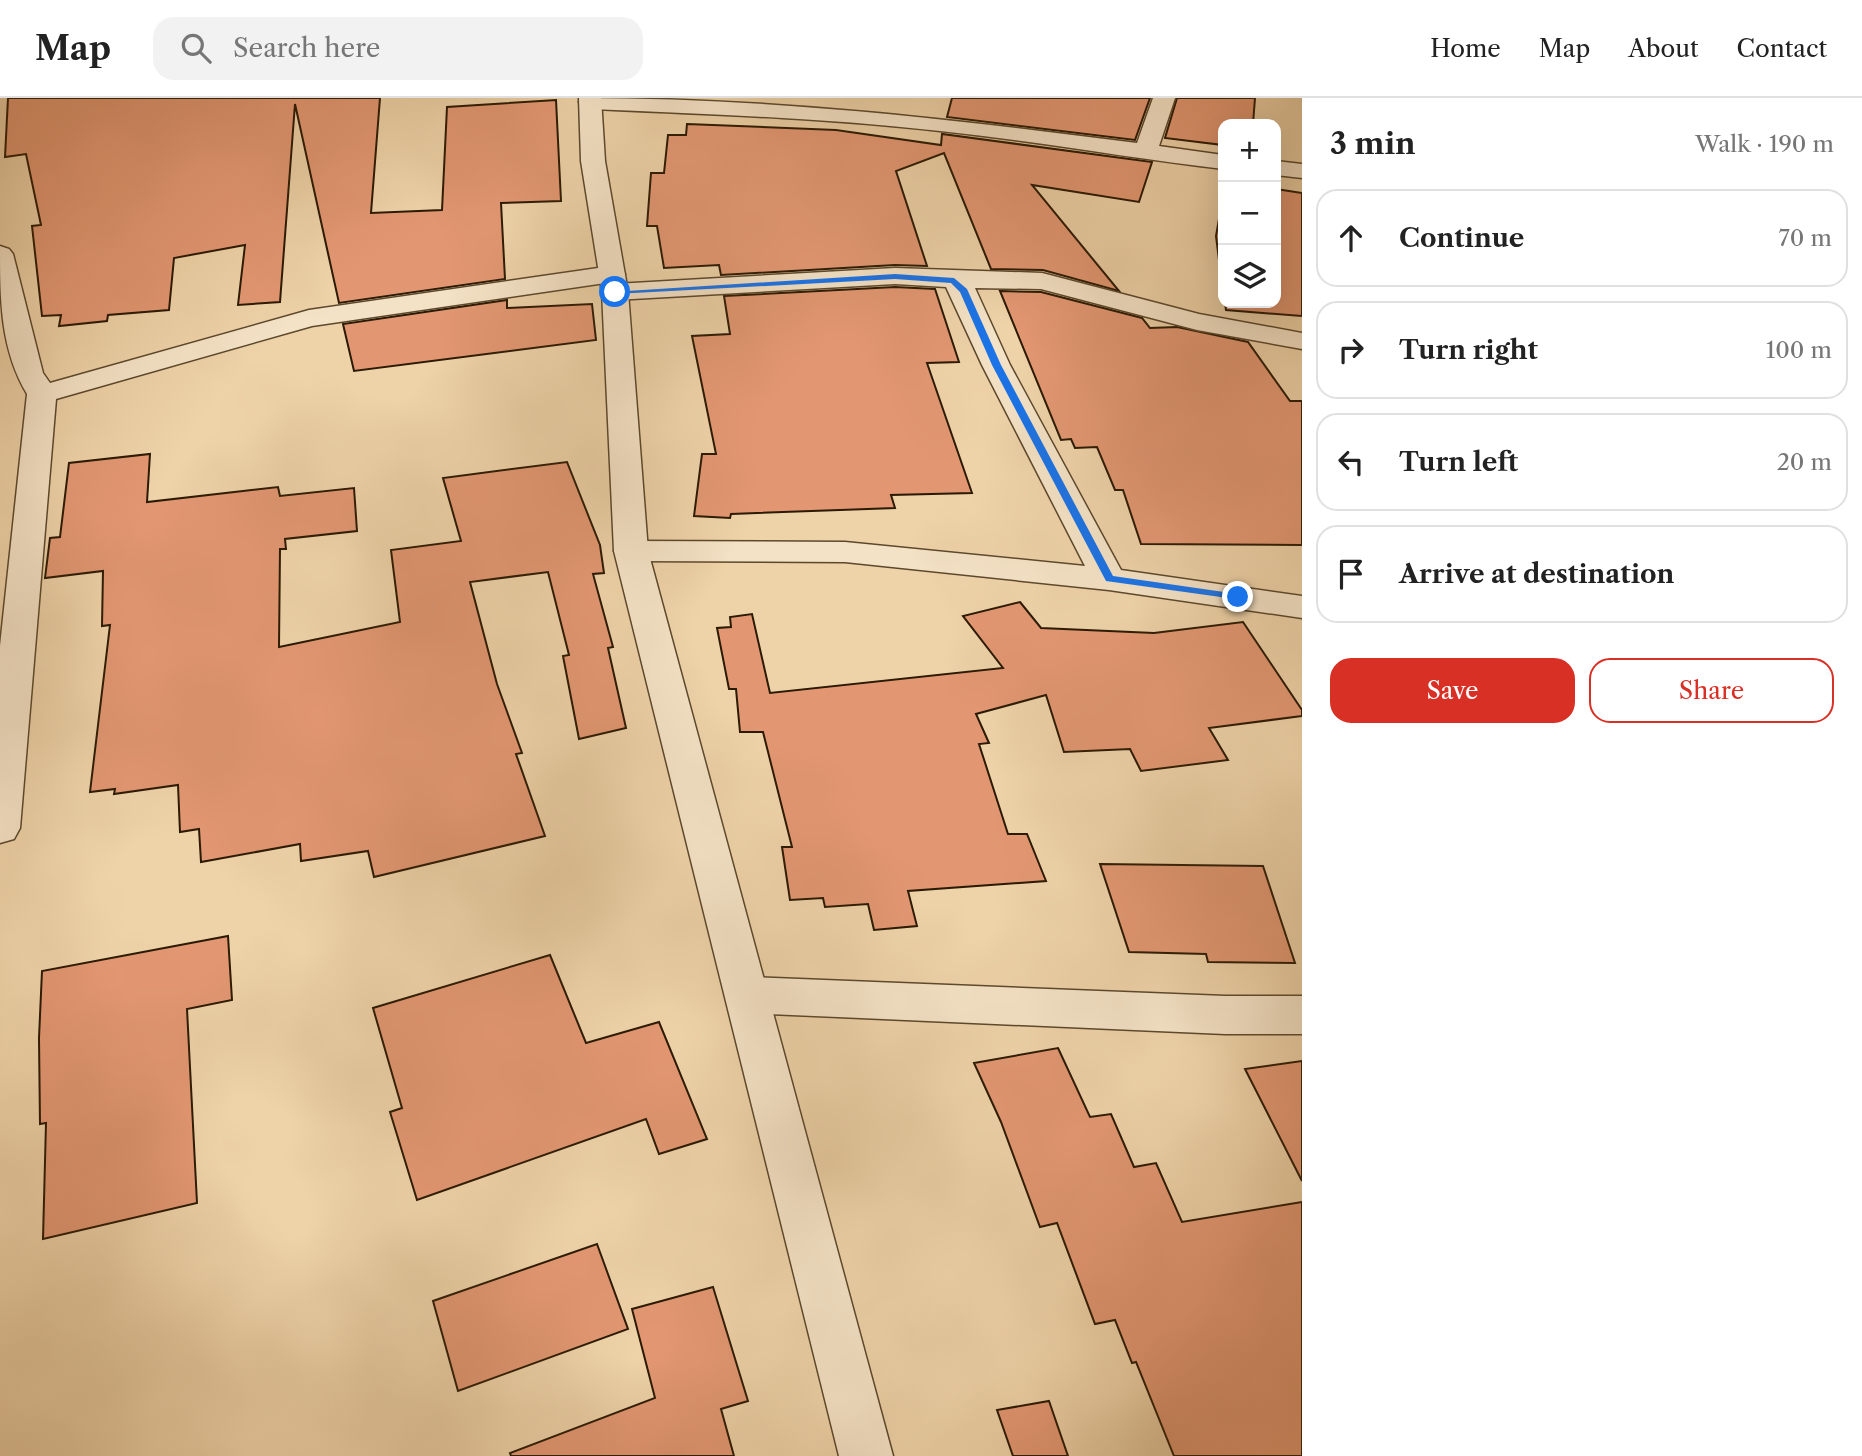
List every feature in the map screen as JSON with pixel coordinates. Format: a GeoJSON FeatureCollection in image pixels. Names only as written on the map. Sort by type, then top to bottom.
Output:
{"type":"FeatureCollection","features":[{"type":"Feature","properties":{"kind":"street"},"geometry":{"type":"LineString","coordinates":[[1145,153],[1164,98]]}},
{"type":"Feature","properties":{"kind":"street"},"geometry":{"type":"LineString","coordinates":[[866,1456],[631,551],[614,283],[593,161],[590,100],[844,106],[942,124],[1218,161]]}},
{"type":"Feature","properties":{"kind":"street"},"geometry":{"type":"LineString","coordinates":[[1281,169],[1302,171]]}},
{"type":"Feature","properties":{"kind":"street"},"geometry":{"type":"LineString","coordinates":[[0,254],[24,377],[0,828]]}},
{"type":"Feature","properties":{"kind":"street"},"geometry":{"type":"LineString","coordinates":[[24,377],[309,317],[614,283],[895,276],[1042,281],[1197,322],[1302,341]]}},
{"type":"Feature","properties":{"kind":"street"},"geometry":{"type":"LineString","coordinates":[[954,280],[964,291],[996,365],[1109,579]]}},
{"type":"Feature","properties":{"kind":"street"},"geometry":{"type":"LineString","coordinates":[[631,551],[845,552],[1109,579],[1302,607]]}},
{"type":"Feature","properties":{"kind":"street"},"geometry":{"type":"LineString","coordinates":[[747,995],[1225,1015],[1302,1015]]}},
{"type":"Feature","properties":{"kind":"building"},"geometry":{"type":"Polygon","coordinates":[[[8,98],[380,98],[371,213],[442,210],[447,107],[556,100],[561,201],[501,203],[505,279],[339,303],[295,104],[280,302],[238,305],[245,245],[174,258],[169,310],[108,315],[107,321],[59,326],[61,315],[42,316],[32,226],[41,225],[26,154],[5,157],[8,98]]]}},
{"type":"Feature","properties":{"kind":"building"},"geometry":{"type":"Polygon","coordinates":[[[952,98],[1150,98],[1135,140],[947,117],[952,98]]]}},
{"type":"Feature","properties":{"kind":"building"},"geometry":{"type":"Polygon","coordinates":[[[1177,98],[1255,98],[1253,119],[1218,119],[1218,144],[1165,138],[1177,98]]]}},
{"type":"Feature","properties":{"kind":"building"},"geometry":{"type":"Polygon","coordinates":[[[687,124],[836,130],[941,145],[942,134],[1152,162],[1139,202],[1032,185],[1119,291],[1043,270],[991,269],[944,153],[896,171],[927,266],[895,265],[721,275],[719,265],[664,268],[657,226],[647,226],[651,173],[664,173],[668,135],[686,135],[687,124]]]}},
{"type":"Feature","properties":{"kind":"building"},"geometry":{"type":"Polygon","coordinates":[[[1281,190],[1302,193],[1302,316],[1226,310],[1281,308],[1281,190]]]}},
{"type":"Feature","properties":{"kind":"building"},"geometry":{"type":"Polygon","coordinates":[[[895,287],[935,289],[959,362],[927,363],[972,493],[891,495],[895,508],[731,514],[730,518],[694,516],[702,454],[716,454],[692,336],[730,334],[724,296],[895,287]]]}},
{"type":"Feature","properties":{"kind":"building"},"geometry":{"type":"Polygon","coordinates":[[[1000,291],[1041,292],[1142,318],[1150,328],[1177,327],[1248,342],[1290,401],[1302,401],[1302,545],[1141,544],[1123,490],[1115,490],[1097,447],[1075,448],[1071,439],[1061,440],[1000,291]]]}},
{"type":"Feature","properties":{"kind":"building"},"geometry":{"type":"Polygon","coordinates":[[[507,300],[507,308],[592,304],[596,340],[354,371],[343,324],[507,300]]]}},
{"type":"Feature","properties":{"kind":"building"},"geometry":{"type":"Polygon","coordinates":[[[150,454],[147,502],[278,487],[280,496],[354,488],[357,531],[285,539],[286,549],[280,549],[279,647],[400,622],[391,550],[461,541],[443,478],[567,462],[600,545],[604,573],[593,574],[613,647],[608,648],[626,728],[579,739],[563,656],[569,655],[548,572],[470,582],[497,684],[522,753],[516,754],[545,836],[374,877],[368,851],[301,861],[300,844],[201,862],[199,829],[180,832],[178,785],[114,794],[115,789],[90,792],[110,625],[102,626],[103,571],[45,578],[50,538],[60,537],[69,463],[150,454]]]}},
{"type":"Feature","properties":{"kind":"building"},"geometry":{"type":"Polygon","coordinates":[[[1020,602],[1041,628],[1154,633],[1243,622],[1302,710],[1302,716],[1209,728],[1228,760],[1141,771],[1130,749],[1064,752],[1046,695],[976,714],[989,743],[979,744],[1008,834],[1027,834],[1046,881],[908,891],[917,926],[874,930],[868,904],[825,907],[823,898],[790,900],[782,847],[792,847],[763,732],[740,732],[736,689],[729,689],[717,628],[731,627],[730,617],[752,614],[770,693],[1003,668],[963,616],[1020,602]]]}},
{"type":"Feature","properties":{"kind":"building"},"geometry":{"type":"Polygon","coordinates":[[[1100,864],[1263,866],[1295,963],[1208,962],[1206,954],[1129,952],[1100,864]]]}},
{"type":"Feature","properties":{"kind":"building"},"geometry":{"type":"Polygon","coordinates":[[[228,936],[232,1000],[187,1009],[197,1203],[43,1239],[46,1123],[40,1124],[39,1038],[42,971],[228,936]]]}},
{"type":"Feature","properties":{"kind":"building"},"geometry":{"type":"Polygon","coordinates":[[[550,955],[586,1043],[659,1022],[707,1139],[659,1154],[646,1119],[417,1200],[390,1112],[402,1108],[373,1008],[550,955]]]}},
{"type":"Feature","properties":{"kind":"building"},"geometry":{"type":"Polygon","coordinates":[[[1058,1048],[1090,1117],[1111,1114],[1134,1167],[1156,1163],[1182,1222],[1302,1202],[1302,1456],[1174,1456],[1136,1362],[1132,1363],[1115,1320],[1095,1324],[1057,1223],[1040,1227],[1001,1122],[974,1063],[1058,1048]]]}},
{"type":"Feature","properties":{"kind":"building"},"geometry":{"type":"Polygon","coordinates":[[[1302,1061],[1302,1181],[1245,1069],[1302,1061]]]}},
{"type":"Feature","properties":{"kind":"building"},"geometry":{"type":"Polygon","coordinates":[[[597,1244],[628,1329],[458,1391],[433,1301],[597,1244]]]}},
{"type":"Feature","properties":{"kind":"building"},"geometry":{"type":"Polygon","coordinates":[[[713,1287],[748,1401],[721,1409],[734,1456],[511,1456],[510,1453],[655,1398],[632,1309],[713,1287]]]}},
{"type":"Feature","properties":{"kind":"building"},"geometry":{"type":"Polygon","coordinates":[[[1049,1401],[1068,1456],[1013,1456],[997,1410],[1049,1401]]]}},
{"type":"Feature","properties":{"kind":"route"},"geometry":{"type":"LineString","coordinates":[[615,292],[895,276],[954,280],[964,291],[996,365],[1109,579],[1238,597]]}}]}
